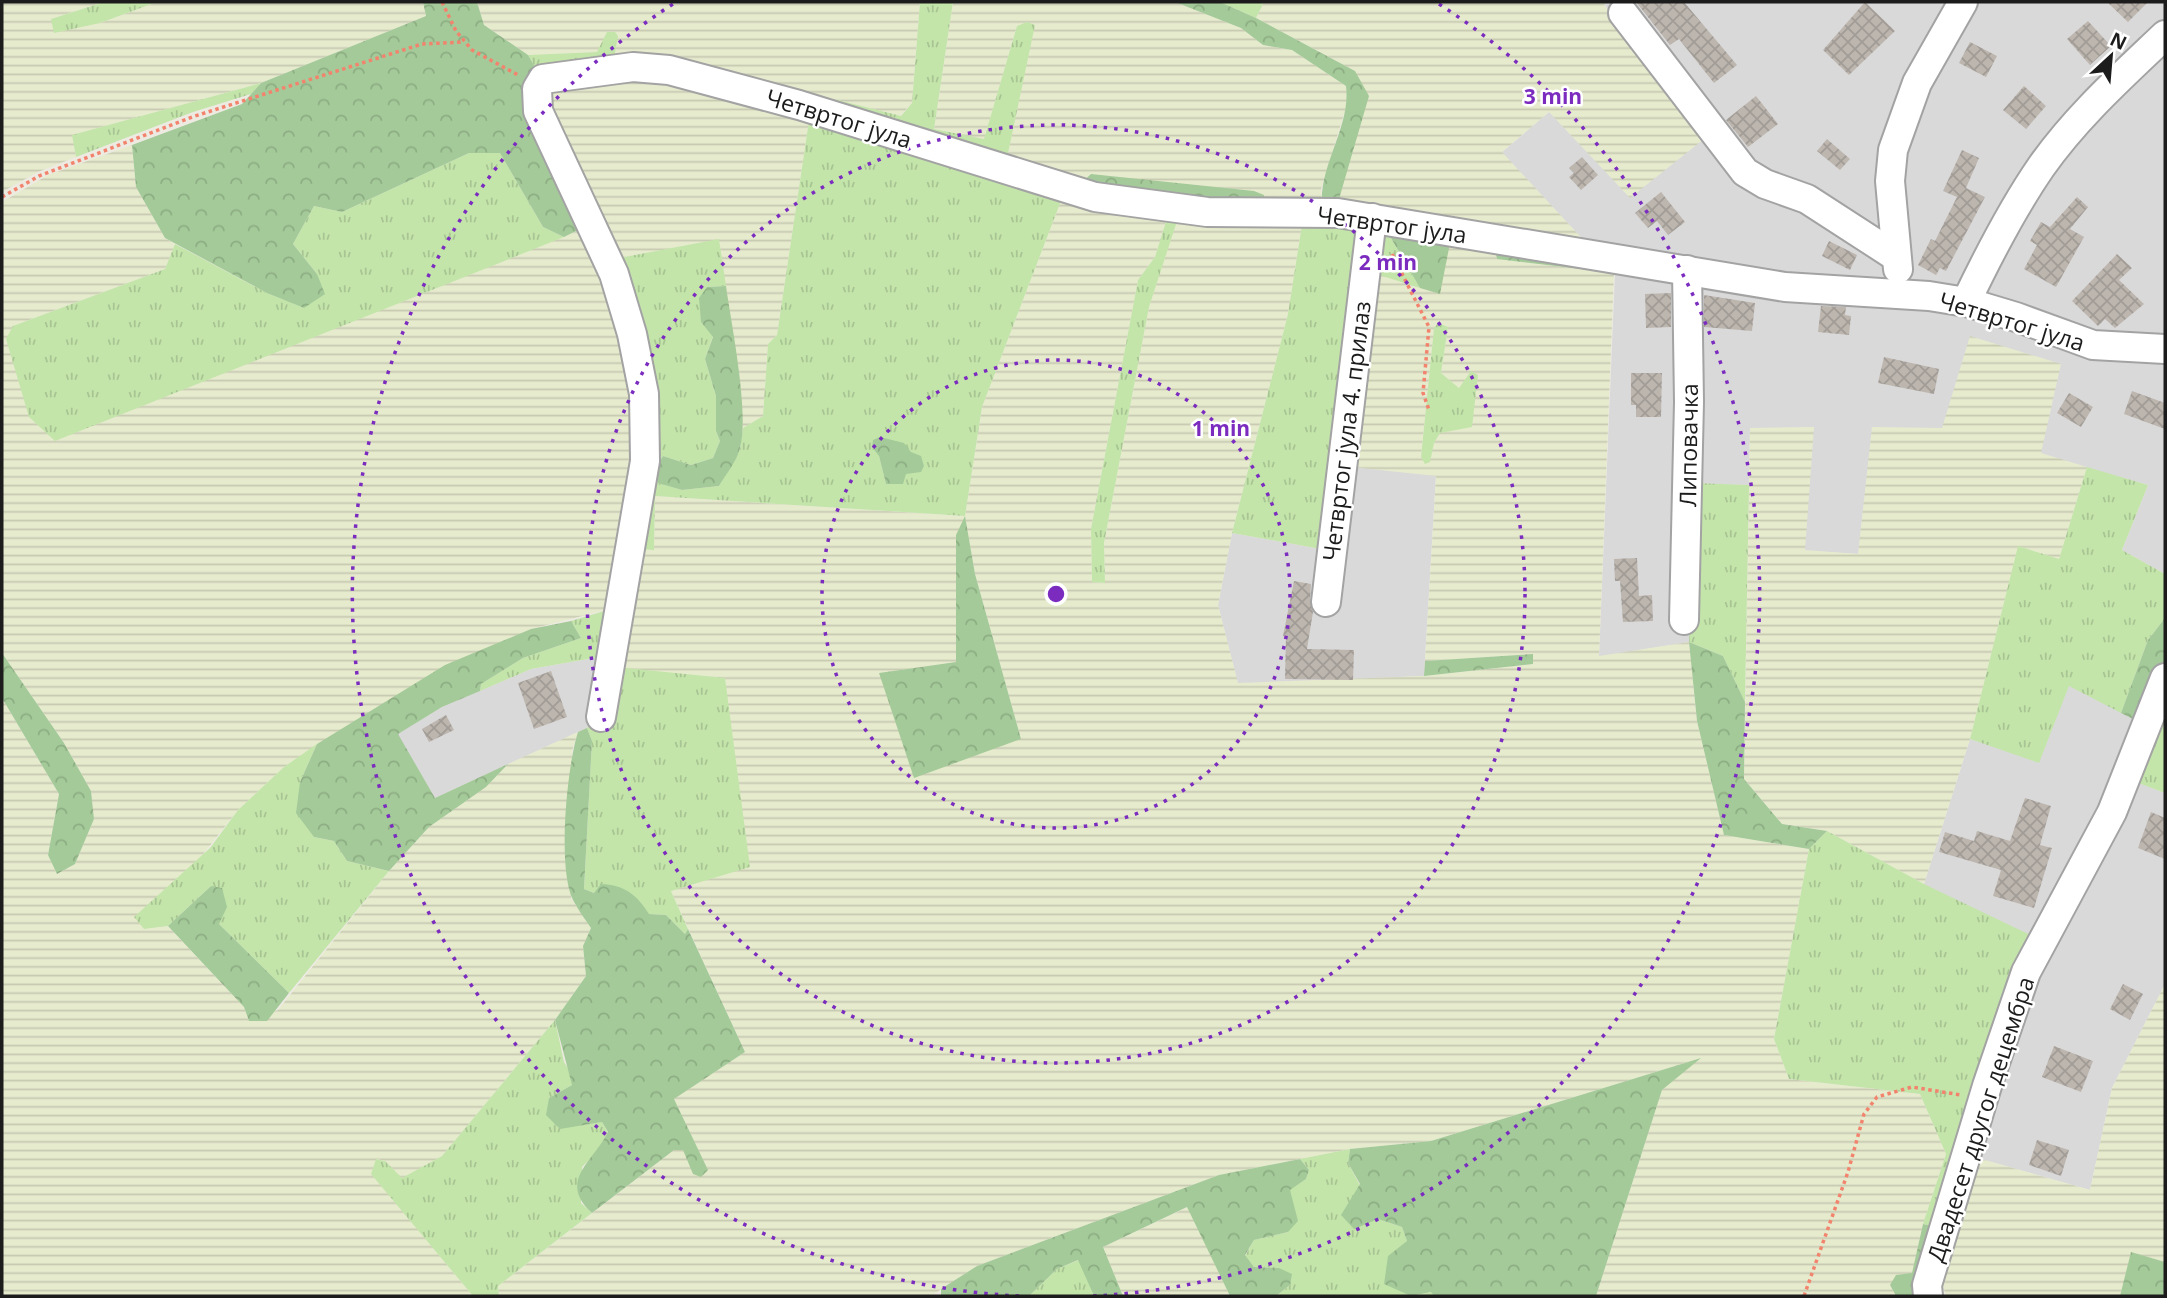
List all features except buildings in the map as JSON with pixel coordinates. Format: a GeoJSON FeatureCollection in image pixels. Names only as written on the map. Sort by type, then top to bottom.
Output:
{"type":"FeatureCollection","features":[{"type":"Feature","properties":{"kind":"street"},"geometry":{"type":"LineString","coordinates":[[1901,293],[1895,256],[1890,181],[1893,150],[1917,83],[1963,2]]}},
{"type":"Feature","properties":{"kind":"street"},"geometry":{"type":"LineString","coordinates":[[1623,13],[1745,172],[1765,184],[1807,199],[1895,256]]}},
{"type":"Feature","properties":{"kind":"street"},"geometry":{"type":"LineString","coordinates":[[1966,302],[2013,211],[2041,167],[2102,95],[2165,35]]}},
{"type":"Feature","properties":{"kind":"street","name":"Четвртог јула"},"geometry":{"type":"LineString","coordinates":[[543,79],[633,67],[669,69],[812,109],[1095,197],[1207,212],[1338,213],[1785,287],[1901,293],[1966,302],[2093,345],[2158,342]]}},
{"type":"Feature","properties":{"kind":"street"},"geometry":{"type":"LineString","coordinates":[[543,79],[537,89],[538,111],[614,274],[632,334],[644,394],[645,461],[601,717]]}},
{"type":"Feature","properties":{"kind":"street","name":"Четвртог јула 4. прилаз"},"geometry":{"type":"LineString","coordinates":[[1326,601],[1372,218]]}},
{"type":"Feature","properties":{"kind":"street","name":"Липовачка"},"geometry":{"type":"LineString","coordinates":[[1684,620],[1689,402],[1687,270]]}},
{"type":"Feature","properties":{"kind":"street","name":"Двадесет другог децембра"},"geometry":{"type":"LineString","coordinates":[[1928,1296],[1927,1285],[2026,972],[2112,812],[2165,678]]}},
{"type":"Feature","properties":{"kind":"path"},"geometry":{"type":"LineString","coordinates":[[442,2],[463,41],[516,75],[543,79]]}},
{"type":"Feature","properties":{"kind":"path"},"geometry":{"type":"LineString","coordinates":[[2,197],[39,176],[192,117],[422,44],[463,41]]}},
{"type":"Feature","properties":{"kind":"path"},"geometry":{"type":"LineString","coordinates":[[1372,218],[1429,327],[1423,393],[1429,410]]}},
{"type":"Feature","properties":{"kind":"path"},"geometry":{"type":"LineString","coordinates":[[1804,1296],[1848,1172],[1864,1114],[1877,1097],[1912,1087],[1984,1098]]}},
{"type":"Feature","properties":{"kind":"shaded area"},"geometry":{"type":"Polygon","coordinates":[[[2165,2],[2165,574],[2122,550],[2148,485],[1942,428],[1859,554],[1805,551],[1750,428],[1749,485],[1694,484],[1689,642],[1599,657],[1616,249],[1589,246],[1501,153],[1549,112],[1704,139],[1604,4],[2165,2]]]}},
{"type":"Feature","properties":{"kind":"shaded area"},"geometry":{"type":"Polygon","coordinates":[[[1338,465],[1436,475],[1424,676],[1238,684],[1218,605],[1232,533],[1326,550],[1338,465]]]}},
{"type":"Feature","properties":{"kind":"shaded area"},"geometry":{"type":"Polygon","coordinates":[[[605,656],[593,721],[587,728],[435,798],[397,734],[442,707],[531,669],[605,656]]]}},
{"type":"Feature","properties":{"kind":"shaded area"},"geometry":{"type":"Polygon","coordinates":[[[2069,685],[2155,730],[2134,781],[2165,793],[2165,984],[2112,1088],[2090,1190],[1974,1157],[1924,884],[1970,739],[2039,762],[2069,685]]]}},
{"type":"Feature","properties":{"kind":"green space"},"geometry":{"type":"Polygon","coordinates":[[[2,2],[104,2],[51,19],[100,23],[157,2],[423,2],[426,16],[261,83],[73,135],[76,157],[38,172],[2,192],[2,2]]]}},
{"type":"Feature","properties":{"kind":"green space"},"geometry":{"type":"Polygon","coordinates":[[[104,2],[157,2],[100,23],[54,33],[51,19],[104,2]]]}},
{"type":"Feature","properties":{"kind":"green space"},"geometry":{"type":"Polygon","coordinates":[[[423,2],[477,2],[484,25],[528,55],[538,72],[586,226],[564,237],[543,227],[500,153],[469,153],[342,212],[314,206],[293,244],[317,274],[325,294],[304,308],[267,293],[165,238],[136,187],[132,145],[242,104],[261,83],[426,16],[423,2]]]}},
{"type":"Feature","properties":{"kind":"green space"},"geometry":{"type":"Polygon","coordinates":[[[477,2],[920,2],[912,103],[900,116],[834,99],[822,103],[613,64],[602,42],[598,52],[528,55],[484,25],[477,2]]]}},
{"type":"Feature","properties":{"kind":"green space"},"geometry":{"type":"Polygon","coordinates":[[[920,2],[953,2],[934,129],[984,139],[1017,26],[1027,22],[1035,25],[1006,163],[822,103],[834,99],[901,116],[912,103],[920,2]]]}},
{"type":"Feature","properties":{"kind":"green space"},"geometry":{"type":"Polygon","coordinates":[[[953,2],[1175,2],[1241,28],[1263,45],[1292,50],[1346,86],[1348,101],[1321,189],[1322,205],[1079,185],[1006,163],[1034,26],[1017,26],[984,140],[934,129],[953,2]]]}},
{"type":"Feature","properties":{"kind":"green space"},"geometry":{"type":"Polygon","coordinates":[[[1175,2],[1220,2],[1256,18],[1355,71],[1369,96],[1337,206],[1322,205],[1322,190],[1344,116],[1346,86],[1292,50],[1263,45],[1241,28],[1175,2]]]}},
{"type":"Feature","properties":{"kind":"green space"},"geometry":{"type":"Polygon","coordinates":[[[1220,2],[1264,2],[1256,18],[1220,2]]]}},
{"type":"Feature","properties":{"kind":"green space"},"geometry":{"type":"Polygon","coordinates":[[[1264,2],[1607,2],[1604,5],[1704,139],[1630,198],[1549,112],[1502,152],[1589,246],[1337,206],[1355,71],[1256,18],[1264,2]]]}},
{"type":"Feature","properties":{"kind":"green space"},"geometry":{"type":"Polygon","coordinates":[[[607,32],[615,32],[618,36],[613,64],[538,72],[528,55],[597,52],[607,32]]]}},
{"type":"Feature","properties":{"kind":"green space"},"geometry":{"type":"Polygon","coordinates":[[[634,72],[810,114],[777,335],[768,344],[763,416],[743,428],[719,240],[614,259],[544,109],[549,83],[634,72]]]}},
{"type":"Feature","properties":{"kind":"green space"},"geometry":{"type":"Polygon","coordinates":[[[261,83],[251,94],[193,112],[76,157],[72,135],[261,83]]]}},
{"type":"Feature","properties":{"kind":"green space"},"geometry":{"type":"Polygon","coordinates":[[[810,114],[1064,193],[982,407],[965,516],[655,496],[654,550],[636,549],[650,464],[614,259],[719,239],[726,286],[707,287],[701,322],[713,336],[705,359],[716,396],[716,431],[720,441],[713,458],[691,465],[663,456],[656,467],[659,483],[682,490],[719,486],[740,449],[743,428],[763,416],[768,344],[777,335],[810,114]],[[880,437],[879,456],[886,484],[911,471],[910,454],[905,446],[880,437]]]}},
{"type":"Feature","properties":{"kind":"green space"},"geometry":{"type":"Polygon","coordinates":[[[132,145],[136,187],[165,238],[175,244],[165,269],[13,326],[564,237],[586,226],[639,395],[614,608],[531,629],[368,713],[284,767],[238,810],[144,929],[168,926],[244,1007],[249,1021],[278,1010],[389,871],[429,827],[486,787],[508,764],[578,732],[572,751],[571,898],[591,928],[583,946],[586,976],[555,1020],[442,1156],[402,1179],[385,1161],[377,1159],[372,1174],[473,1296],[2,1296],[2,698],[59,794],[48,855],[57,874],[75,864],[94,819],[91,791],[64,743],[2,653],[2,202],[48,175],[132,145]]]}},
{"type":"Feature","properties":{"kind":"green space"},"geometry":{"type":"Polygon","coordinates":[[[469,153],[500,153],[543,227],[564,237],[55,441],[29,417],[6,339],[13,326],[165,269],[175,244],[267,293],[304,308],[317,274],[293,244],[314,206],[342,212],[469,153]]]}},
{"type":"Feature","properties":{"kind":"green space"},"geometry":{"type":"Polygon","coordinates":[[[1091,174],[1254,191],[1264,195],[1262,207],[1079,185],[1091,174]]]}},
{"type":"Feature","properties":{"kind":"green space"},"geometry":{"type":"Polygon","coordinates":[[[1064,193],[1168,215],[1155,257],[1138,280],[1091,529],[1092,582],[1105,583],[1104,543],[1149,307],[1178,215],[1303,218],[1288,314],[1232,533],[1218,605],[1238,683],[1424,676],[1533,664],[1532,654],[1425,661],[1436,476],[1352,467],[1373,273],[1451,238],[1494,246],[1497,259],[1614,273],[1599,656],[1689,642],[1697,721],[1724,835],[1809,849],[1774,1039],[1789,1079],[1920,1094],[1946,1154],[1923,1224],[1912,1274],[1890,1285],[1896,1296],[1596,1296],[1662,1090],[1698,1059],[1431,1141],[1350,1149],[1219,1175],[977,1266],[931,1296],[499,1296],[498,1286],[674,1150],[683,1150],[708,1171],[674,1099],[745,1052],[671,891],[616,667],[636,549],[654,550],[655,496],[965,516],[982,407],[1064,193]],[[1438,323],[1434,329],[1421,457],[1434,443],[1466,382],[1459,388],[1441,373],[1448,327],[1438,323]],[[965,518],[956,662],[880,673],[1021,739],[975,574],[965,518]]]}},
{"type":"Feature","properties":{"kind":"green space"},"geometry":{"type":"Polygon","coordinates":[[[1168,215],[1179,215],[1149,307],[1104,543],[1105,583],[1092,582],[1091,529],[1138,280],[1155,257],[1168,215]]]}},
{"type":"Feature","properties":{"kind":"green space"},"geometry":{"type":"Polygon","coordinates":[[[1303,218],[1363,222],[1326,550],[1232,533],[1288,314],[1303,218]]]}},
{"type":"Feature","properties":{"kind":"green space"},"geometry":{"type":"Polygon","coordinates":[[[1384,226],[1420,288],[1373,273],[1384,226]]]}},
{"type":"Feature","properties":{"kind":"green space"},"geometry":{"type":"Polygon","coordinates":[[[1384,226],[1451,238],[1440,294],[1420,288],[1384,226]]]}},
{"type":"Feature","properties":{"kind":"green space"},"geometry":{"type":"Polygon","coordinates":[[[1494,246],[1615,262],[1614,273],[1497,259],[1494,246]]]}},
{"type":"Feature","properties":{"kind":"green space"},"geometry":{"type":"Polygon","coordinates":[[[726,286],[743,414],[740,448],[719,486],[682,490],[658,483],[656,467],[663,456],[691,465],[713,458],[720,441],[716,431],[716,396],[705,359],[713,337],[701,322],[699,298],[707,287],[726,286]]]}},
{"type":"Feature","properties":{"kind":"green space"},"geometry":{"type":"Polygon","coordinates":[[[1438,323],[1448,327],[1441,373],[1459,388],[1471,371],[1478,375],[1472,427],[1440,433],[1434,443],[1430,462],[1425,464],[1421,457],[1434,328],[1438,323]]]}},
{"type":"Feature","properties":{"kind":"green space"},"geometry":{"type":"Polygon","coordinates":[[[1970,336],[2061,364],[2041,453],[2087,467],[2059,559],[2018,547],[1970,739],[1924,884],[1827,831],[1782,824],[1744,779],[1750,428],[1814,427],[1805,550],[1858,554],[1872,427],[1942,428],[1970,336]]]}},
{"type":"Feature","properties":{"kind":"green space"},"geometry":{"type":"Polygon","coordinates":[[[880,437],[904,443],[911,452],[921,456],[924,466],[921,472],[906,474],[903,484],[886,484],[879,456],[872,447],[873,440],[880,437]]]}},
{"type":"Feature","properties":{"kind":"green space"},"geometry":{"type":"Polygon","coordinates":[[[2087,467],[2148,485],[2122,550],[2165,574],[2165,618],[2148,640],[2121,713],[2069,686],[2039,763],[1970,739],[2018,546],[2059,559],[2087,467]]]}},
{"type":"Feature","properties":{"kind":"green space"},"geometry":{"type":"Polygon","coordinates":[[[1694,483],[1749,485],[1745,702],[1723,656],[1689,642],[1694,483]]]}},
{"type":"Feature","properties":{"kind":"green space"},"geometry":{"type":"Polygon","coordinates":[[[965,516],[975,574],[1021,739],[914,778],[879,673],[956,662],[956,535],[965,516]]]}},
{"type":"Feature","properties":{"kind":"green space"},"geometry":{"type":"Polygon","coordinates":[[[614,608],[605,656],[531,669],[480,691],[481,684],[523,658],[581,638],[571,621],[614,608]]]}},
{"type":"Feature","properties":{"kind":"green space"},"geometry":{"type":"Polygon","coordinates":[[[2165,618],[2165,724],[2155,730],[2121,713],[2148,640],[2165,618]]]}},
{"type":"Feature","properties":{"kind":"green space"},"geometry":{"type":"Polygon","coordinates":[[[571,621],[581,638],[523,658],[481,684],[480,691],[442,707],[398,734],[435,798],[508,764],[486,787],[429,827],[389,871],[347,861],[334,841],[314,837],[296,813],[300,782],[317,744],[445,665],[531,629],[571,621]]]}},
{"type":"Feature","properties":{"kind":"green space"},"geometry":{"type":"Polygon","coordinates":[[[1689,642],[1723,656],[1745,702],[1744,779],[1782,824],[1827,831],[1809,849],[1724,835],[1697,721],[1689,642]]]}},
{"type":"Feature","properties":{"kind":"green space"},"geometry":{"type":"Polygon","coordinates":[[[2,653],[64,743],[91,791],[94,819],[75,864],[57,874],[48,855],[59,794],[2,698],[2,653]]]}},
{"type":"Feature","properties":{"kind":"green space"},"geometry":{"type":"Polygon","coordinates":[[[1533,654],[1533,664],[1424,676],[1425,661],[1533,654]]]}},
{"type":"Feature","properties":{"kind":"green space"},"geometry":{"type":"Polygon","coordinates":[[[616,667],[725,678],[750,867],[671,891],[688,929],[685,934],[666,915],[649,914],[584,889],[592,741],[587,728],[593,721],[616,667]]]}},
{"type":"Feature","properties":{"kind":"green space"},"geometry":{"type":"Polygon","coordinates":[[[2165,724],[2165,793],[2133,781],[2155,730],[2165,724]]]}},
{"type":"Feature","properties":{"kind":"green space"},"geometry":{"type":"Polygon","coordinates":[[[587,728],[592,741],[584,889],[594,893],[601,884],[624,889],[640,901],[649,914],[666,915],[685,934],[688,929],[745,1052],[674,1099],[708,1170],[701,1177],[693,1174],[683,1150],[674,1150],[592,1213],[582,1202],[578,1181],[587,1162],[608,1132],[602,1122],[560,1129],[546,1115],[549,1098],[572,1085],[555,1020],[586,976],[583,946],[591,928],[575,904],[568,885],[565,865],[565,817],[574,748],[578,732],[587,728]]]}},
{"type":"Feature","properties":{"kind":"green space"},"geometry":{"type":"Polygon","coordinates":[[[317,744],[300,782],[314,837],[334,841],[347,861],[389,871],[289,993],[219,924],[211,886],[168,926],[144,929],[134,917],[210,848],[238,810],[284,767],[317,744]]]}},
{"type":"Feature","properties":{"kind":"green space"},"geometry":{"type":"Polygon","coordinates":[[[1827,831],[1924,884],[2051,945],[1940,1228],[1923,1224],[1946,1154],[1920,1094],[1789,1079],[1774,1039],[1809,849],[1827,831]]]}},
{"type":"Feature","properties":{"kind":"green space"},"geometry":{"type":"Polygon","coordinates":[[[211,886],[222,888],[227,907],[219,924],[289,993],[267,1021],[249,1021],[244,1007],[168,926],[211,886]]]}},
{"type":"Feature","properties":{"kind":"green space"},"geometry":{"type":"Polygon","coordinates":[[[2165,984],[2165,1262],[2131,1253],[2120,1296],[1946,1296],[1941,1280],[1974,1157],[2090,1190],[2112,1088],[2165,984]]]}},
{"type":"Feature","properties":{"kind":"green space"},"geometry":{"type":"Polygon","coordinates":[[[555,1020],[564,1062],[572,1075],[572,1085],[549,1098],[583,1125],[602,1122],[608,1133],[597,1152],[582,1167],[581,1203],[592,1213],[498,1286],[499,1296],[473,1296],[371,1174],[376,1159],[385,1161],[402,1178],[442,1156],[555,1020]]]}},
{"type":"Feature","properties":{"kind":"green space"},"geometry":{"type":"Polygon","coordinates":[[[1701,1058],[1662,1090],[1596,1296],[1434,1296],[1431,1292],[1411,1296],[1384,1284],[1388,1256],[1407,1241],[1402,1227],[1378,1219],[1354,1229],[1341,1215],[1360,1184],[1348,1163],[1350,1149],[1431,1141],[1701,1058]]]}},
{"type":"Feature","properties":{"kind":"green space"},"geometry":{"type":"Polygon","coordinates":[[[1350,1149],[1348,1163],[1378,1219],[1402,1227],[1407,1241],[1411,1296],[1276,1296],[1290,1285],[1279,1268],[1254,1267],[1245,1256],[1254,1240],[1288,1232],[1290,1189],[1306,1179],[1309,1170],[1300,1159],[1350,1149]]]}},
{"type":"Feature","properties":{"kind":"green space"},"geometry":{"type":"Polygon","coordinates":[[[1300,1159],[1309,1170],[1306,1179],[1290,1190],[1298,1221],[1288,1232],[1254,1240],[1245,1255],[1254,1267],[1279,1268],[1292,1274],[1290,1285],[1276,1296],[1230,1296],[1187,1207],[1103,1247],[1123,1296],[1094,1296],[1078,1260],[1057,1269],[1029,1296],[941,1296],[941,1289],[977,1266],[1219,1175],[1300,1159]]]}},
{"type":"Feature","properties":{"kind":"green space"},"geometry":{"type":"Polygon","coordinates":[[[1188,1207],[1230,1296],[1123,1296],[1103,1247],[1188,1207]]]}},
{"type":"Feature","properties":{"kind":"green space"},"geometry":{"type":"Polygon","coordinates":[[[1923,1224],[1940,1228],[1923,1296],[1896,1296],[1890,1285],[1896,1275],[1912,1273],[1923,1224]]]}},
{"type":"Feature","properties":{"kind":"green space"},"geometry":{"type":"Polygon","coordinates":[[[2131,1252],[2165,1262],[2165,1296],[2120,1296],[2131,1252]]]}},
{"type":"Feature","properties":{"kind":"green space"},"geometry":{"type":"Polygon","coordinates":[[[1079,1260],[1094,1296],[1029,1296],[1057,1269],[1079,1260]]]}},
{"type":"Feature","properties":{"kind":"green space"},"geometry":{"type":"Polygon","coordinates":[[[1432,1292],[1434,1296],[1411,1296],[1432,1292]]]}}]}
